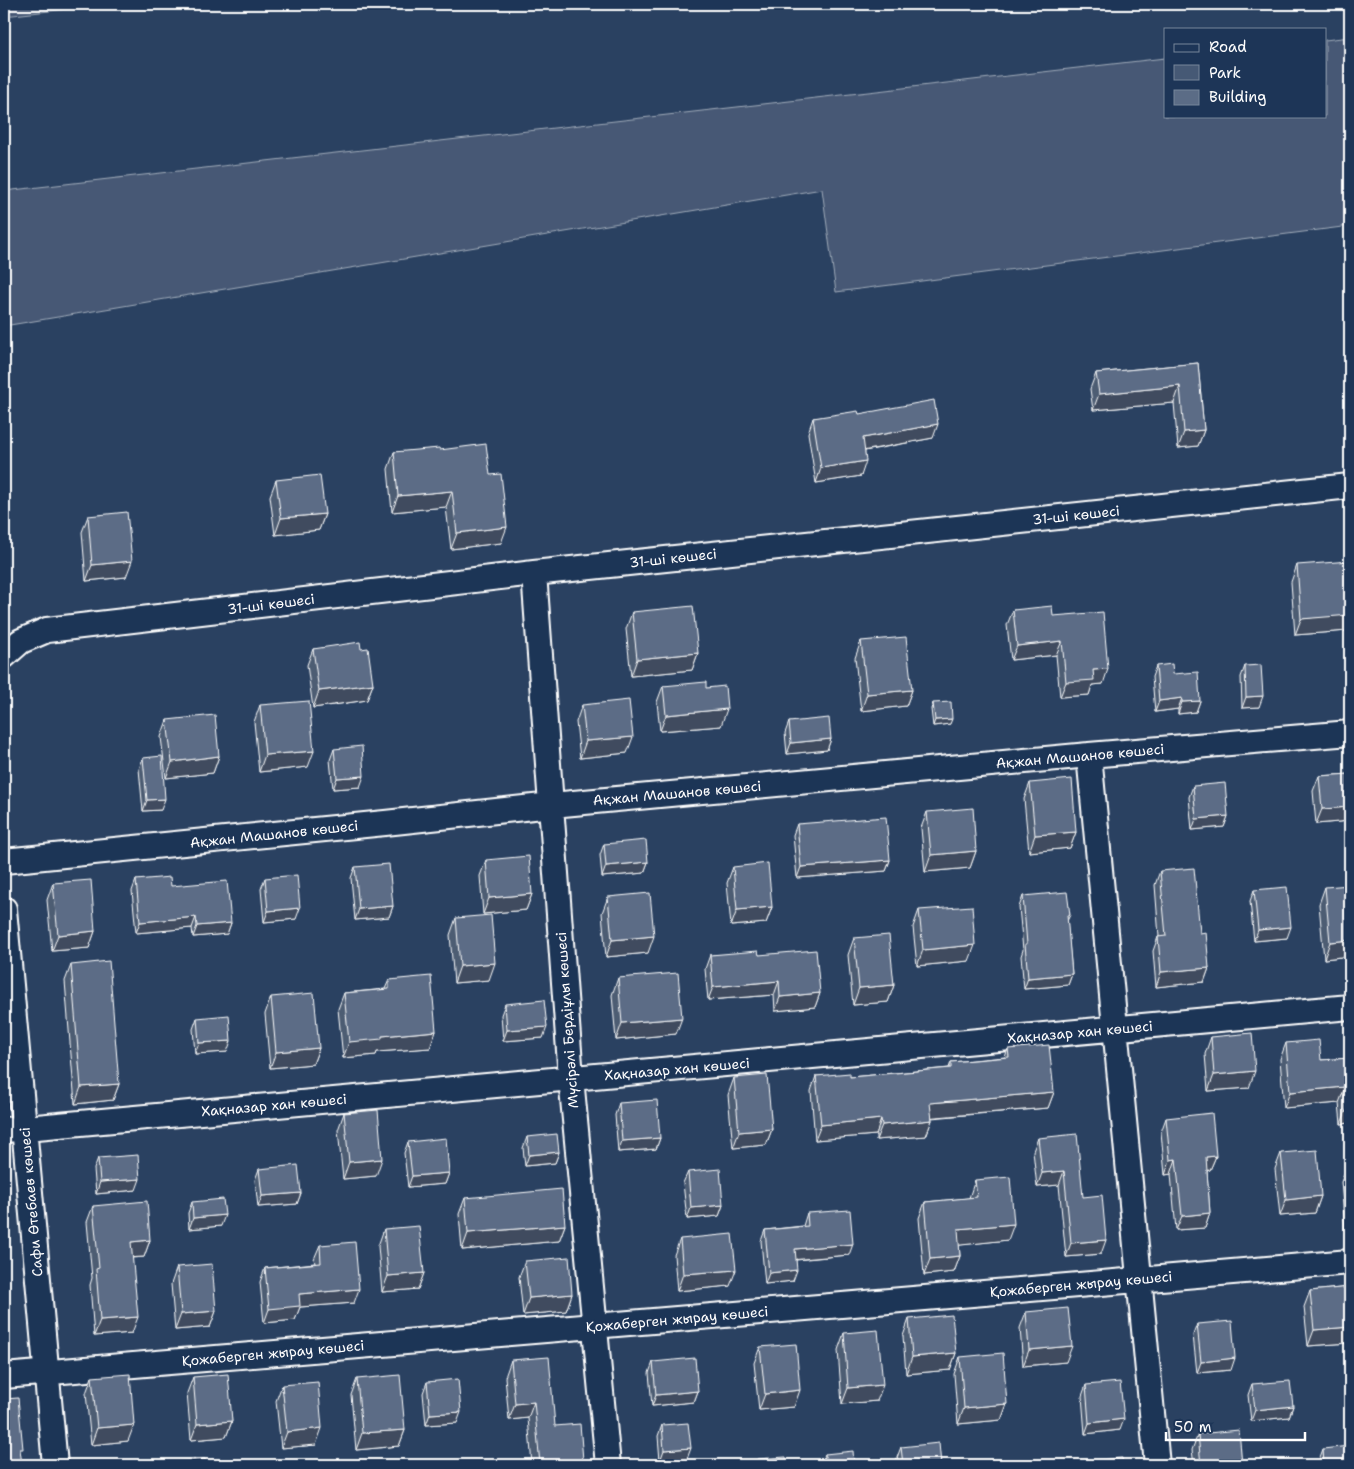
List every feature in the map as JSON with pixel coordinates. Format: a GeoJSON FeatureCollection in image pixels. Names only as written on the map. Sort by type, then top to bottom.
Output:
{"type":"FeatureCollection","features":[{"type":"Feature","properties":{"kind":"street","name":"31-ші көшесі"},"geometry":{"type":"LineString","coordinates":[[4,656],[22,641],[47,630],[534,573],[1350,486]]}},
{"type":"Feature","properties":{"kind":"street","name":"Мүсірәлі Бердіұлы көшесі"},"geometry":{"type":"LineString","coordinates":[[534,573],[571,1078],[608,1465]]}},
{"type":"Feature","properties":{"kind":"street","name":"Ақжан Машанов көшесі"},"geometry":{"type":"LineString","coordinates":[[4,861],[552,805],[1089,755],[1350,733]]}},
{"type":"Feature","properties":{"kind":"street"},"geometry":{"type":"LineString","coordinates":[[1089,755],[1157,1465]]}},
{"type":"Feature","properties":{"kind":"street","name":"Сафи Өтебаев көшесі"},"geometry":{"type":"LineString","coordinates":[[4,910],[14,1129],[47,1372],[55,1465]]}},
{"type":"Feature","properties":{"kind":"street","name":"Хақназар хан көшесі"},"geometry":{"type":"LineString","coordinates":[[14,1129],[1350,1007]]}},
{"type":"Feature","properties":{"kind":"street","name":"Қожаберген жырау көшесі"},"geometry":{"type":"LineString","coordinates":[[4,1376],[1350,1262]]}},
{"type":"Feature","properties":{"kind":"green space"},"geometry":{"type":"Polygon","coordinates":[[[4,4],[113,4],[4,16],[4,4]]]}},
{"type":"Feature","properties":{"kind":"green space"},"geometry":{"type":"Polygon","coordinates":[[[1350,37],[1350,226],[836,292],[822,189],[4,326],[4,191],[1164,58],[1164,118],[1326,118],[1326,40],[1350,37]]]}},
{"type":"Feature","properties":{"kind":"building"},"geometry":{"type":"Polygon","coordinates":[[[1198,363],[1204,430],[1184,432],[1180,386],[1099,394],[1096,373],[1198,363]]]}},
{"type":"Feature","properties":{"kind":"building"},"geometry":{"type":"Polygon","coordinates":[[[934,400],[938,424],[863,438],[866,461],[821,468],[813,418],[858,411],[859,414],[934,400]]]}},
{"type":"Feature","properties":{"kind":"building"},"geometry":{"type":"Polygon","coordinates":[[[486,444],[490,475],[501,474],[507,527],[457,533],[452,491],[398,496],[394,452],[439,448],[440,450],[486,444]]]}},
{"type":"Feature","properties":{"kind":"building"},"geometry":{"type":"Polygon","coordinates":[[[320,475],[325,514],[281,518],[276,480],[320,475]]]}},
{"type":"Feature","properties":{"kind":"building"},"geometry":{"type":"Polygon","coordinates":[[[127,512],[132,561],[92,565],[88,516],[127,512]]]}},
{"type":"Feature","properties":{"kind":"building"},"geometry":{"type":"Polygon","coordinates":[[[1350,561],[1350,615],[1301,619],[1297,565],[1350,561]]]}},
{"type":"Feature","properties":{"kind":"building"},"geometry":{"type":"Polygon","coordinates":[[[693,606],[698,653],[637,659],[632,612],[693,606]]]}},
{"type":"Feature","properties":{"kind":"building"},"geometry":{"type":"Polygon","coordinates":[[[1052,606],[1053,616],[1103,612],[1108,669],[1093,670],[1094,680],[1066,682],[1062,641],[1017,646],[1013,610],[1052,606]]]}},
{"type":"Feature","properties":{"kind":"building"},"geometry":{"type":"Polygon","coordinates":[[[906,637],[912,690],[867,694],[861,641],[906,637]]]}},
{"type":"Feature","properties":{"kind":"building"},"geometry":{"type":"Polygon","coordinates":[[[360,642],[361,649],[368,648],[373,684],[319,691],[313,649],[360,642]]]}},
{"type":"Feature","properties":{"kind":"building"},"geometry":{"type":"Polygon","coordinates":[[[1172,664],[1173,674],[1198,672],[1200,701],[1182,702],[1182,698],[1159,701],[1156,666],[1172,664]]]}},
{"type":"Feature","properties":{"kind":"building"},"geometry":{"type":"Polygon","coordinates":[[[1261,665],[1263,696],[1246,697],[1245,666],[1261,665]]]}},
{"type":"Feature","properties":{"kind":"building"},"geometry":{"type":"Polygon","coordinates":[[[706,682],[706,688],[725,686],[727,709],[666,715],[663,686],[706,682]]]}},
{"type":"Feature","properties":{"kind":"building"},"geometry":{"type":"Polygon","coordinates":[[[629,700],[633,737],[586,741],[582,705],[629,700]]]}},
{"type":"Feature","properties":{"kind":"building"},"geometry":{"type":"Polygon","coordinates":[[[309,701],[314,751],[265,755],[260,705],[309,701]]]}},
{"type":"Feature","properties":{"kind":"building"},"geometry":{"type":"Polygon","coordinates":[[[951,702],[952,719],[935,720],[933,703],[951,702]]]}},
{"type":"Feature","properties":{"kind":"building"},"geometry":{"type":"Polygon","coordinates":[[[215,715],[219,756],[172,762],[167,720],[215,715]]]}},
{"type":"Feature","properties":{"kind":"building"},"geometry":{"type":"Polygon","coordinates":[[[829,718],[831,739],[791,743],[789,722],[829,718]]]}},
{"type":"Feature","properties":{"kind":"building"},"geometry":{"type":"Polygon","coordinates":[[[362,746],[364,776],[337,778],[334,749],[362,746]]]}},
{"type":"Feature","properties":{"kind":"building"},"geometry":{"type":"Polygon","coordinates":[[[162,756],[165,799],[147,800],[143,758],[162,756]]]}},
{"type":"Feature","properties":{"kind":"building"},"geometry":{"type":"Polygon","coordinates":[[[1350,774],[1350,807],[1322,809],[1319,776],[1350,774]]]}},
{"type":"Feature","properties":{"kind":"building"},"geometry":{"type":"Polygon","coordinates":[[[1072,779],[1076,832],[1035,835],[1030,783],[1072,779]]]}},
{"type":"Feature","properties":{"kind":"building"},"geometry":{"type":"Polygon","coordinates":[[[1225,783],[1228,816],[1196,819],[1193,786],[1225,783]]]}},
{"type":"Feature","properties":{"kind":"building"},"geometry":{"type":"Polygon","coordinates":[[[973,808],[976,851],[931,855],[927,812],[973,808]]]}},
{"type":"Feature","properties":{"kind":"building"},"geometry":{"type":"Polygon","coordinates":[[[886,817],[890,860],[801,867],[797,824],[886,817]]]}},
{"type":"Feature","properties":{"kind":"building"},"geometry":{"type":"Polygon","coordinates":[[[646,840],[648,862],[606,866],[604,844],[646,840]]]}},
{"type":"Feature","properties":{"kind":"building"},"geometry":{"type":"Polygon","coordinates":[[[529,856],[532,894],[489,898],[486,860],[529,856]]]}},
{"type":"Feature","properties":{"kind":"building"},"geometry":{"type":"Polygon","coordinates":[[[768,863],[772,907],[737,910],[733,867],[768,863]]]}},
{"type":"Feature","properties":{"kind":"building"},"geometry":{"type":"Polygon","coordinates":[[[389,864],[393,906],[359,909],[355,867],[389,864]]]}},
{"type":"Feature","properties":{"kind":"building"},"geometry":{"type":"Polygon","coordinates":[[[1194,868],[1200,933],[1206,932],[1209,968],[1161,972],[1158,937],[1166,936],[1160,871],[1194,868]]]}},
{"type":"Feature","properties":{"kind":"building"},"geometry":{"type":"Polygon","coordinates":[[[297,875],[300,908],[268,911],[265,878],[297,875]]]}},
{"type":"Feature","properties":{"kind":"building"},"geometry":{"type":"Polygon","coordinates":[[[170,877],[171,886],[227,881],[231,923],[197,926],[196,917],[140,922],[136,880],[170,877]]]}},
{"type":"Feature","properties":{"kind":"building"},"geometry":{"type":"Polygon","coordinates":[[[91,880],[95,931],[58,935],[53,883],[91,880]]]}},
{"type":"Feature","properties":{"kind":"building"},"geometry":{"type":"Polygon","coordinates":[[[1350,885],[1350,940],[1330,942],[1325,887],[1350,885]]]}},
{"type":"Feature","properties":{"kind":"building"},"geometry":{"type":"Polygon","coordinates":[[[1287,887],[1291,927],[1258,930],[1254,890],[1287,887]]]}},
{"type":"Feature","properties":{"kind":"building"},"geometry":{"type":"Polygon","coordinates":[[[1067,892],[1070,915],[1067,915],[1072,974],[1028,978],[1023,896],[1067,892]]]}},
{"type":"Feature","properties":{"kind":"building"},"geometry":{"type":"Polygon","coordinates":[[[650,893],[654,936],[612,940],[608,897],[650,893]]]}},
{"type":"Feature","properties":{"kind":"building"},"geometry":{"type":"Polygon","coordinates":[[[972,906],[975,945],[923,950],[919,910],[972,906]]]}},
{"type":"Feature","properties":{"kind":"building"},"geometry":{"type":"Polygon","coordinates":[[[491,915],[495,963],[460,966],[456,918],[491,915]]]}},
{"type":"Feature","properties":{"kind":"building"},"geometry":{"type":"Polygon","coordinates":[[[889,935],[894,985],[859,988],[854,938],[889,935]]]}},
{"type":"Feature","properties":{"kind":"building"},"geometry":{"type":"Polygon","coordinates":[[[816,950],[820,993],[780,997],[779,981],[713,987],[710,955],[758,951],[759,955],[816,950]]]}},
{"type":"Feature","properties":{"kind":"building"},"geometry":{"type":"Polygon","coordinates":[[[109,961],[119,1084],[81,1087],[71,965],[109,961]]]}},
{"type":"Feature","properties":{"kind":"building"},"geometry":{"type":"Polygon","coordinates":[[[678,973],[682,1018],[622,1023],[618,978],[678,973]]]}},
{"type":"Feature","properties":{"kind":"building"},"geometry":{"type":"Polygon","coordinates":[[[431,976],[436,1031],[382,1036],[382,1039],[349,1042],[344,993],[389,989],[389,980],[431,976]]]}},
{"type":"Feature","properties":{"kind":"building"},"geometry":{"type":"Polygon","coordinates":[[[314,993],[319,1048],[276,1052],[271,997],[314,993]]]}},
{"type":"Feature","properties":{"kind":"building"},"geometry":{"type":"Polygon","coordinates":[[[544,1000],[547,1027],[507,1030],[505,1004],[544,1000]]]}},
{"type":"Feature","properties":{"kind":"building"},"geometry":{"type":"Polygon","coordinates":[[[229,1015],[231,1041],[199,1043],[197,1018],[229,1015]]]}},
{"type":"Feature","properties":{"kind":"building"},"geometry":{"type":"Polygon","coordinates":[[[1252,1033],[1255,1071],[1214,1075],[1211,1037],[1252,1033]]]}},
{"type":"Feature","properties":{"kind":"building"},"geometry":{"type":"Polygon","coordinates":[[[1319,1040],[1321,1060],[1350,1058],[1350,1107],[1347,1108],[1345,1087],[1290,1092],[1286,1043],[1319,1040]]]}},
{"type":"Feature","properties":{"kind":"building"},"geometry":{"type":"Polygon","coordinates":[[[1049,1045],[1054,1092],[930,1103],[932,1120],[882,1125],[881,1119],[821,1125],[816,1076],[850,1073],[850,1077],[951,1068],[951,1062],[1009,1057],[1008,1049],[1049,1045]]]}},
{"type":"Feature","properties":{"kind":"building"},"geometry":{"type":"Polygon","coordinates":[[[767,1075],[772,1129],[739,1132],[734,1078],[767,1075]]]}},
{"type":"Feature","properties":{"kind":"building"},"geometry":{"type":"Polygon","coordinates":[[[657,1100],[660,1138],[622,1141],[619,1103],[657,1100]]]}},
{"type":"Feature","properties":{"kind":"building"},"geometry":{"type":"Polygon","coordinates":[[[378,1110],[382,1159],[349,1162],[344,1113],[378,1110]]]}},
{"type":"Feature","properties":{"kind":"building"},"geometry":{"type":"Polygon","coordinates":[[[1212,1113],[1216,1156],[1206,1157],[1210,1213],[1182,1216],[1176,1159],[1170,1160],[1166,1118],[1212,1113]]]}},
{"type":"Feature","properties":{"kind":"building"},"geometry":{"type":"Polygon","coordinates":[[[557,1134],[559,1152],[529,1155],[527,1137],[557,1134]]]}},
{"type":"Feature","properties":{"kind":"building"},"geometry":{"type":"Polygon","coordinates":[[[1077,1134],[1083,1197],[1102,1195],[1106,1240],[1071,1243],[1064,1171],[1042,1173],[1038,1138],[1077,1134]]]}},
{"type":"Feature","properties":{"kind":"building"},"geometry":{"type":"Polygon","coordinates":[[[446,1138],[449,1173],[412,1176],[408,1142],[446,1138]]]}},
{"type":"Feature","properties":{"kind":"building"},"geometry":{"type":"Polygon","coordinates":[[[1317,1150],[1321,1196],[1286,1200],[1281,1153],[1317,1150]]]}},
{"type":"Feature","properties":{"kind":"building"},"geometry":{"type":"Polygon","coordinates":[[[138,1155],[140,1179],[100,1182],[98,1158],[138,1155]]]}},
{"type":"Feature","properties":{"kind":"building"},"geometry":{"type":"Polygon","coordinates":[[[298,1165],[301,1193],[262,1196],[259,1169],[298,1165]]]}},
{"type":"Feature","properties":{"kind":"building"},"geometry":{"type":"Polygon","coordinates":[[[1347,1166],[1350,1166],[1350,1203],[1347,1166]]]}},
{"type":"Feature","properties":{"kind":"building"},"geometry":{"type":"Polygon","coordinates":[[[720,1169],[723,1205],[691,1208],[688,1172],[720,1169]]]}},
{"type":"Feature","properties":{"kind":"building"},"geometry":{"type":"Polygon","coordinates":[[[1010,1177],[1014,1224],[958,1229],[960,1256],[930,1259],[925,1202],[977,1197],[975,1180],[1010,1177]]]}},
{"type":"Feature","properties":{"kind":"building"},"geometry":{"type":"Polygon","coordinates":[[[562,1189],[565,1225],[468,1233],[465,1198],[562,1189]]]}},
{"type":"Feature","properties":{"kind":"building"},"geometry":{"type":"Polygon","coordinates":[[[223,1199],[225,1215],[193,1218],[192,1202],[223,1199]]]}},
{"type":"Feature","properties":{"kind":"building"},"geometry":{"type":"Polygon","coordinates":[[[147,1201],[150,1240],[131,1242],[138,1317],[100,1320],[96,1269],[99,1268],[93,1206],[147,1201]]]}},
{"type":"Feature","properties":{"kind":"building"},"geometry":{"type":"Polygon","coordinates":[[[850,1210],[853,1244],[795,1249],[797,1270],[769,1273],[765,1230],[808,1226],[807,1213],[850,1210]]]}},
{"type":"Feature","properties":{"kind":"building"},"geometry":{"type":"Polygon","coordinates":[[[419,1226],[424,1273],[388,1276],[384,1229],[419,1226]]]}},
{"type":"Feature","properties":{"kind":"building"},"geometry":{"type":"Polygon","coordinates":[[[732,1234],[736,1270],[683,1274],[680,1239],[732,1234]]]}},
{"type":"Feature","properties":{"kind":"building"},"geometry":{"type":"Polygon","coordinates":[[[355,1242],[359,1289],[299,1294],[300,1306],[269,1309],[265,1268],[321,1263],[320,1245],[355,1242]]]}},
{"type":"Feature","properties":{"kind":"building"},"geometry":{"type":"Polygon","coordinates":[[[569,1257],[572,1294],[529,1298],[525,1261],[569,1257]]]}},
{"type":"Feature","properties":{"kind":"building"},"geometry":{"type":"Polygon","coordinates":[[[212,1264],[216,1311],[181,1314],[177,1267],[212,1264]]]}},
{"type":"Feature","properties":{"kind":"building"},"geometry":{"type":"Polygon","coordinates":[[[1350,1287],[1350,1327],[1314,1330],[1310,1291],[1350,1287]]]}},
{"type":"Feature","properties":{"kind":"building"},"geometry":{"type":"Polygon","coordinates":[[[1068,1308],[1072,1346],[1029,1350],[1026,1312],[1068,1308]]]}},
{"type":"Feature","properties":{"kind":"building"},"geometry":{"type":"Polygon","coordinates":[[[952,1315],[956,1353],[912,1357],[909,1319],[952,1315]]]}},
{"type":"Feature","properties":{"kind":"building"},"geometry":{"type":"Polygon","coordinates":[[[1232,1321],[1235,1358],[1201,1362],[1197,1324],[1232,1321]]]}},
{"type":"Feature","properties":{"kind":"building"},"geometry":{"type":"Polygon","coordinates":[[[878,1330],[883,1385],[848,1388],[844,1333],[878,1330]]]}},
{"type":"Feature","properties":{"kind":"building"},"geometry":{"type":"Polygon","coordinates":[[[796,1344],[800,1390],[765,1394],[760,1347],[796,1344]]]}},
{"type":"Feature","properties":{"kind":"building"},"geometry":{"type":"Polygon","coordinates":[[[1003,1353],[1007,1404],[964,1408],[960,1357],[1003,1353]]]}},
{"type":"Feature","properties":{"kind":"building"},"geometry":{"type":"Polygon","coordinates":[[[549,1357],[555,1426],[580,1424],[583,1460],[540,1464],[534,1402],[515,1404],[511,1360],[549,1357]]]}},
{"type":"Feature","properties":{"kind":"building"},"geometry":{"type":"Polygon","coordinates":[[[695,1358],[698,1391],[656,1395],[653,1362],[695,1358]]]}},
{"type":"Feature","properties":{"kind":"building"},"geometry":{"type":"Polygon","coordinates":[[[130,1374],[134,1425],[97,1428],[92,1377],[130,1374]]]}},
{"type":"Feature","properties":{"kind":"building"},"geometry":{"type":"Polygon","coordinates":[[[228,1374],[232,1421],[197,1424],[193,1377],[228,1374]]]}},
{"type":"Feature","properties":{"kind":"building"},"geometry":{"type":"Polygon","coordinates":[[[400,1375],[405,1430],[362,1433],[357,1379],[400,1375]]]}},
{"type":"Feature","properties":{"kind":"building"},"geometry":{"type":"Polygon","coordinates":[[[458,1379],[461,1412],[430,1414],[427,1382],[458,1379]]]}},
{"type":"Feature","properties":{"kind":"building"},"geometry":{"type":"Polygon","coordinates":[[[1290,1381],[1293,1406],[1255,1410],[1252,1384],[1290,1381]]]}},
{"type":"Feature","properties":{"kind":"building"},"geometry":{"type":"Polygon","coordinates":[[[318,1382],[322,1428],[287,1432],[282,1385],[318,1382]]]}},
{"type":"Feature","properties":{"kind":"building"},"geometry":{"type":"Polygon","coordinates":[[[1120,1382],[1124,1419],[1089,1423],[1086,1385],[1120,1382]]]}},
{"type":"Feature","properties":{"kind":"building"},"geometry":{"type":"Polygon","coordinates":[[[18,1398],[23,1449],[20,1449],[22,1465],[4,1465],[4,1399],[18,1398]]]}},
{"type":"Feature","properties":{"kind":"building"},"geometry":{"type":"Polygon","coordinates":[[[688,1423],[691,1448],[664,1450],[662,1425],[688,1423]]]}},
{"type":"Feature","properties":{"kind":"building"},"geometry":{"type":"Polygon","coordinates":[[[1239,1430],[1242,1465],[1201,1465],[1198,1434],[1239,1430]]]}},
{"type":"Feature","properties":{"kind":"building"},"geometry":{"type":"Polygon","coordinates":[[[939,1443],[941,1465],[903,1465],[901,1447],[939,1443]]]}},
{"type":"Feature","properties":{"kind":"building"},"geometry":{"type":"Polygon","coordinates":[[[1349,1446],[1350,1465],[1324,1465],[1323,1449],[1349,1446]]]}},
{"type":"Feature","properties":{"kind":"building"},"geometry":{"type":"Polygon","coordinates":[[[853,1451],[854,1465],[826,1465],[825,1454],[853,1451]]]}},
{"type":"Feature","properties":{"kind":"building"},"geometry":{"type":"Polygon","coordinates":[[[786,1457],[787,1465],[757,1465],[757,1459],[786,1457]]]}},
{"type":"Feature","properties":{"kind":"building"},"geometry":{"type":"Polygon","coordinates":[[[1122,1458],[1123,1465],[1086,1465],[1086,1461],[1122,1458]]]}},
{"type":"Feature","properties":{"kind":"building"},"geometry":{"type":"Polygon","coordinates":[[[205,1459],[206,1465],[160,1465],[160,1463],[205,1459]]]}},
{"type":"Feature","properties":{"kind":"building"},"geometry":{"type":"Polygon","coordinates":[[[1046,1462],[1047,1465],[1010,1465],[1046,1462]]]}}]}
